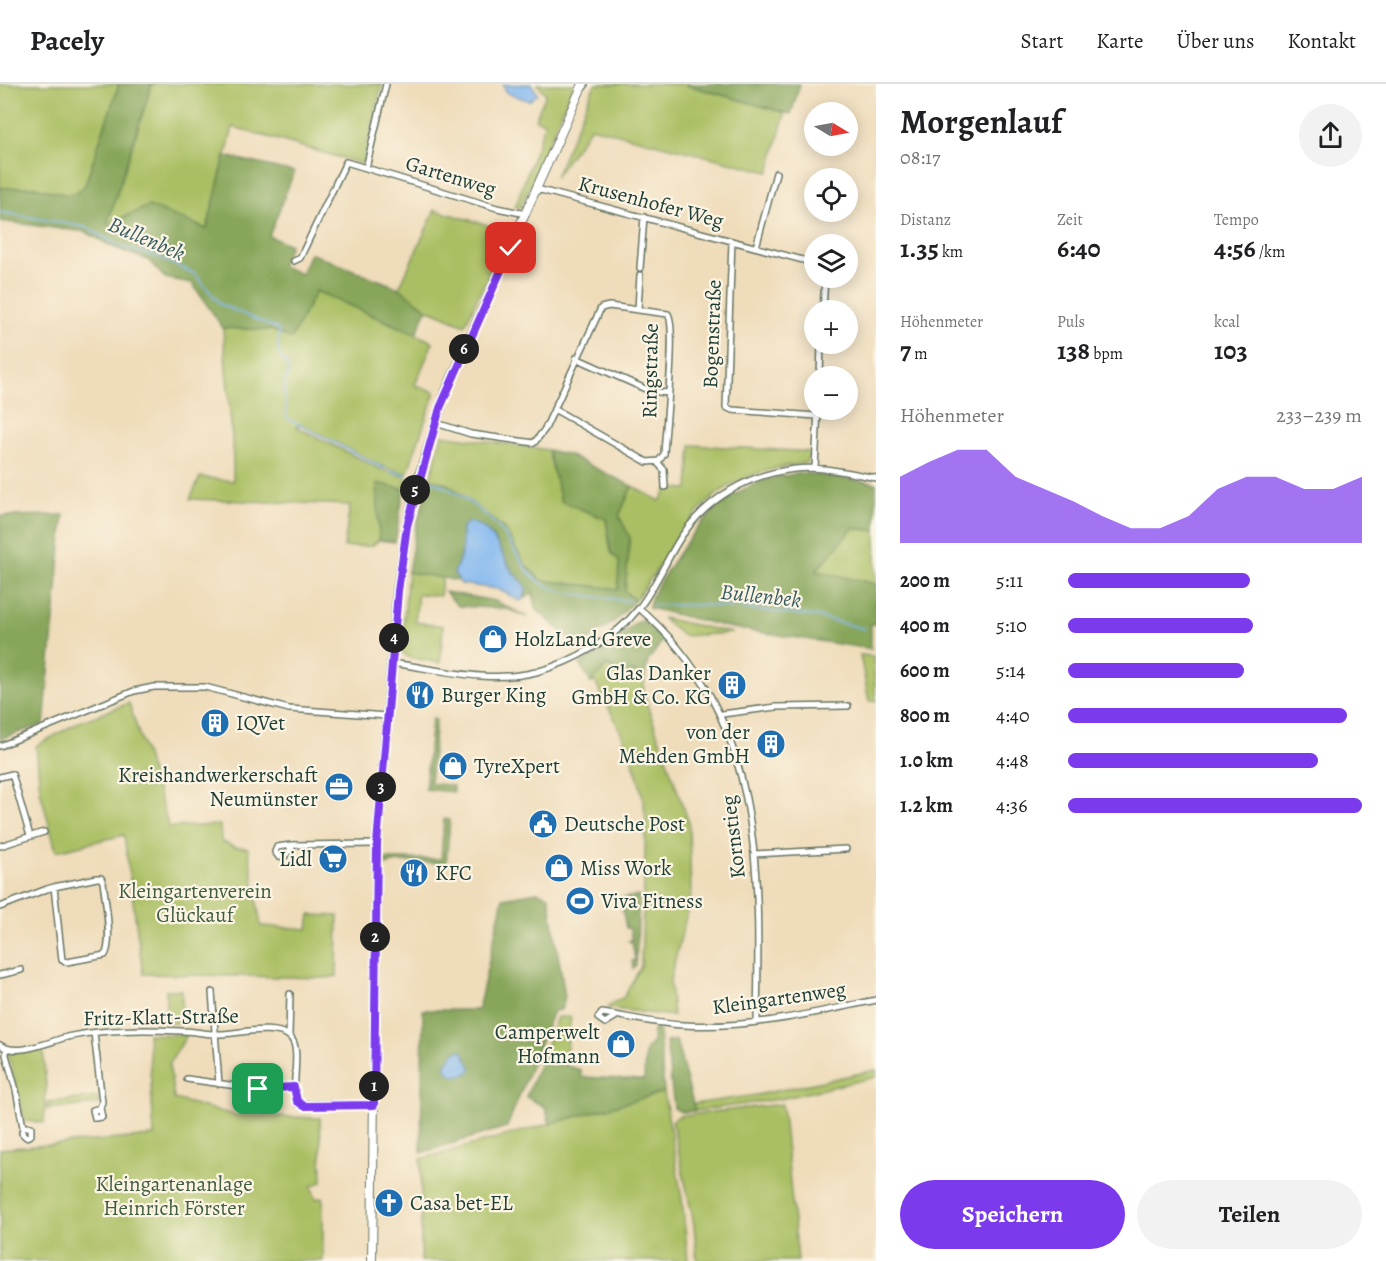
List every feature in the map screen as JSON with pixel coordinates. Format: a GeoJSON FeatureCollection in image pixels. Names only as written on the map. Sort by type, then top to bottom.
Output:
{"type":"FeatureCollection","features":[{"type":"Feature","properties":{"kind":"main road"},"geometry":{"type":"LineString","coordinates":[[372,1261],[377,844],[391,663],[404,548],[418,479],[456,367],[555,151],[583,84]]}},
{"type":"Feature","properties":{"kind":"street"},"geometry":{"type":"LineString","coordinates":[[366,168],[386,84]]}},
{"type":"Feature","properties":{"kind":"street","name":"Gartenweg"},"geometry":{"type":"LineString","coordinates":[[294,261],[300,258],[346,162],[497,208],[526,214]]}},
{"type":"Feature","properties":{"kind":"street"},"geometry":{"type":"LineString","coordinates":[[756,247],[776,173]]}},
{"type":"Feature","properties":{"kind":"street","name":"Krusenhofer Weg"},"geometry":{"type":"LineString","coordinates":[[537,189],[804,260]]}},
{"type":"Feature","properties":{"kind":"street"},"geometry":{"type":"LineString","coordinates":[[638,309],[644,217]]}},
{"type":"Feature","properties":{"kind":"street","name":"Bogenstraße"},"geometry":{"type":"LineString","coordinates":[[732,241],[726,407],[732,410],[804,413]]}},
{"type":"Feature","properties":{"kind":"street","name":"Ringstraße"},"geometry":{"type":"LineString","coordinates":[[436,423],[471,434],[534,443],[540,439],[601,308],[609,306],[663,312],[671,318],[664,454],[657,462]]}},
{"type":"Feature","properties":{"kind":"street"},"geometry":{"type":"LineString","coordinates":[[576,358],[650,391],[668,393]]}},
{"type":"Feature","properties":{"kind":"street"},"geometry":{"type":"LineString","coordinates":[[554,409],[647,462],[657,462],[664,470],[665,487]]}},
{"type":"Feature","properties":{"kind":"street"},"geometry":{"type":"LineString","coordinates":[[814,468],[817,420]]}},
{"type":"Feature","properties":{"kind":"street"},"geometry":{"type":"LineString","coordinates":[[391,663],[489,676],[535,672],[574,657],[607,637],[639,609],[681,537],[716,500],[752,478],[789,470],[814,468],[876,478]]}},
{"type":"Feature","properties":{"kind":"street","name":"Kornstieg"},"geometry":{"type":"LineString","coordinates":[[639,609],[671,638],[692,663],[722,714],[742,781],[753,854],[759,948],[757,1022]]}},
{"type":"Feature","properties":{"kind":"street"},"geometry":{"type":"LineString","coordinates":[[0,746],[134,691],[154,687],[205,687],[289,709],[387,716]]}},
{"type":"Feature","properties":{"kind":"street"},"geometry":{"type":"LineString","coordinates":[[722,714],[776,707],[848,706]]}},
{"type":"Feature","properties":{"kind":"street"},"geometry":{"type":"LineString","coordinates":[[0,777],[20,771]]}},
{"type":"Feature","properties":{"kind":"street"},"geometry":{"type":"LineString","coordinates":[[12,774],[30,836]]}},
{"type":"Feature","properties":{"kind":"street"},"geometry":{"type":"LineString","coordinates":[[0,846],[44,832]]}},
{"type":"Feature","properties":{"kind":"street"},"geometry":{"type":"LineString","coordinates":[[294,845],[377,844]]}},
{"type":"Feature","properties":{"kind":"street"},"geometry":{"type":"LineString","coordinates":[[753,854],[846,849]]}},
{"type":"Feature","properties":{"kind":"street"},"geometry":{"type":"LineString","coordinates":[[0,907],[54,887],[97,878],[102,880],[107,918],[108,949],[105,954],[63,961],[54,887]]}},
{"type":"Feature","properties":{"kind":"street"},"geometry":{"type":"LineString","coordinates":[[0,975],[21,970]]}},
{"type":"Feature","properties":{"kind":"street"},"geometry":{"type":"LineString","coordinates":[[212,992],[219,1084]]}},
{"type":"Feature","properties":{"kind":"street"},"geometry":{"type":"LineString","coordinates":[[291,994],[289,1036],[295,1046],[294,1087],[297,1101],[301,1105],[374,1105]]}},
{"type":"Feature","properties":{"kind":"street","name":"Kleingartenweg"},"geometry":{"type":"LineString","coordinates":[[615,1017],[686,1026],[757,1022],[876,1000]]}},
{"type":"Feature","properties":{"kind":"street","name":"Fritz-Klatt-Straße"},"geometry":{"type":"LineString","coordinates":[[6,1048],[32,1047],[94,1033],[156,1030],[215,1034],[278,1031],[289,1036]]}},
{"type":"Feature","properties":{"kind":"street"},"geometry":{"type":"LineString","coordinates":[[94,1033],[101,1082],[100,1108]]}},
{"type":"Feature","properties":{"kind":"street"},"geometry":{"type":"LineString","coordinates":[[0,1045],[6,1048],[23,1128]]}},
{"type":"Feature","properties":{"kind":"street"},"geometry":{"type":"LineString","coordinates":[[187,1078],[258,1089],[294,1087]]}},
{"type":"Feature","properties":{"kind":"green space"},"geometry":{"type":"Polygon","coordinates":[[[0,84],[119,84],[85,185],[78,192],[68,195],[35,187],[0,188],[0,84]]]}},
{"type":"Feature","properties":{"kind":"green space"},"geometry":{"type":"Polygon","coordinates":[[[119,84],[152,84],[107,224],[149,206],[207,229],[225,156],[294,172],[269,236],[290,245],[281,266],[301,274],[310,253],[399,288],[427,309],[416,334],[316,291],[291,339],[271,330],[223,328],[192,283],[165,278],[148,260],[113,247],[86,232],[0,221],[0,188],[35,187],[68,195],[78,192],[85,185],[119,84]]]}},
{"type":"Feature","properties":{"kind":"green space"},"geometry":{"type":"Polygon","coordinates":[[[152,84],[382,84],[363,164],[233,127],[207,229],[149,206],[107,225],[152,84]]]}},
{"type":"Feature","properties":{"kind":"green space"},"geometry":{"type":"Polygon","coordinates":[[[537,84],[574,84],[520,208],[515,207],[545,123],[535,119],[546,94],[537,84]]]}},
{"type":"Feature","properties":{"kind":"green space"},"geometry":{"type":"Polygon","coordinates":[[[595,84],[683,84],[785,113],[769,172],[591,127],[555,177],[595,84]]]}},
{"type":"Feature","properties":{"kind":"green space"},"geometry":{"type":"Polygon","coordinates":[[[683,84],[800,84],[791,114],[683,84]]]}},
{"type":"Feature","properties":{"kind":"green space"},"geometry":{"type":"Polygon","coordinates":[[[435,210],[509,231],[465,325],[427,309],[399,288],[435,210]]]}},
{"type":"Feature","properties":{"kind":"green space"},"geometry":{"type":"Polygon","coordinates":[[[316,291],[433,342],[415,385],[435,392],[407,474],[379,465],[299,424],[297,427],[378,468],[407,477],[404,489],[377,484],[379,540],[372,546],[344,547],[350,505],[190,499],[200,477],[233,481],[223,328],[271,330],[316,291]]]}},
{"type":"Feature","properties":{"kind":"green space"},"geometry":{"type":"Polygon","coordinates":[[[442,435],[548,450],[561,501],[606,519],[611,552],[619,561],[618,589],[541,580],[524,563],[504,529],[449,485],[430,479],[442,435]]]}},
{"type":"Feature","properties":{"kind":"green space"},"geometry":{"type":"Polygon","coordinates":[[[691,445],[812,452],[806,463],[770,470],[742,479],[720,492],[686,527],[635,600],[625,592],[630,538],[619,516],[632,486],[660,501],[668,488],[688,489],[691,445]]]}},
{"type":"Feature","properties":{"kind":"green space"},"geometry":{"type":"Polygon","coordinates":[[[548,450],[569,455],[632,486],[619,516],[630,538],[625,591],[635,600],[617,619],[579,647],[535,608],[533,593],[524,599],[526,590],[523,583],[513,572],[492,535],[462,528],[462,552],[454,573],[459,581],[408,572],[416,527],[430,479],[449,485],[504,529],[524,563],[541,580],[618,589],[619,561],[611,552],[606,519],[561,501],[548,450]]]}},
{"type":"Feature","properties":{"kind":"green space"},"geometry":{"type":"Polygon","coordinates":[[[802,473],[876,483],[876,531],[853,528],[816,571],[876,584],[876,624],[871,624],[871,649],[732,628],[649,608],[656,587],[696,530],[717,508],[729,498],[757,483],[802,473]]]}},
{"type":"Feature","properties":{"kind":"green space"},"geometry":{"type":"Polygon","coordinates":[[[377,483],[404,489],[395,542],[379,540],[377,483]]]}},
{"type":"Feature","properties":{"kind":"green space"},"geometry":{"type":"Polygon","coordinates":[[[64,515],[44,724],[0,739],[0,516],[64,515]]]}},
{"type":"Feature","properties":{"kind":"green space"},"geometry":{"type":"Polygon","coordinates":[[[853,528],[876,531],[876,584],[816,571],[853,528]]]}},
{"type":"Feature","properties":{"kind":"green space"},"geometry":{"type":"Polygon","coordinates":[[[408,572],[442,578],[440,596],[418,594],[415,622],[443,626],[440,663],[408,657],[401,651],[408,572]]]}},
{"type":"Feature","properties":{"kind":"green space"},"geometry":{"type":"Polygon","coordinates":[[[445,592],[495,601],[527,617],[508,609],[458,606],[445,592]]]}},
{"type":"Feature","properties":{"kind":"green space"},"geometry":{"type":"Polygon","coordinates":[[[662,618],[732,633],[683,636],[662,618]]]}},
{"type":"Feature","properties":{"kind":"green space"},"geometry":{"type":"Polygon","coordinates":[[[642,620],[663,640],[648,661],[645,677],[632,671],[622,674],[607,665],[591,683],[580,664],[610,647],[634,624],[642,620]]]}},
{"type":"Feature","properties":{"kind":"green space"},"geometry":{"type":"Polygon","coordinates":[[[860,655],[873,656],[876,701],[869,701],[860,655]]]}},
{"type":"Feature","properties":{"kind":"green space"},"geometry":{"type":"Polygon","coordinates":[[[607,665],[621,674],[631,671],[645,677],[643,693],[689,823],[691,897],[670,980],[673,1016],[608,1008],[609,1005],[624,997],[641,966],[646,823],[640,786],[628,750],[595,682],[591,683],[607,665]]]}},
{"type":"Feature","properties":{"kind":"green space","name":"Kleingartenverein Glückauf"},"geometry":{"type":"Polygon","coordinates":[[[129,703],[169,827],[220,825],[221,841],[235,847],[248,848],[261,926],[308,929],[310,915],[338,916],[337,976],[325,978],[143,974],[124,835],[56,851],[40,790],[36,746],[79,722],[129,703]]]}},
{"type":"Feature","properties":{"kind":"green space"},"geometry":{"type":"Polygon","coordinates":[[[432,719],[436,719],[430,783],[453,786],[453,792],[425,789],[432,719]]]}},
{"type":"Feature","properties":{"kind":"green space"},"geometry":{"type":"Polygon","coordinates":[[[444,819],[450,820],[446,863],[398,862],[384,865],[384,859],[441,859],[444,819]]]}},
{"type":"Feature","properties":{"kind":"green space"},"geometry":{"type":"Polygon","coordinates":[[[537,892],[549,896],[565,997],[561,1010],[553,1011],[507,1127],[421,1153],[423,1010],[478,1010],[503,898],[537,892]]]}},
{"type":"Feature","properties":{"kind":"green space"},"geometry":{"type":"Polygon","coordinates":[[[639,896],[636,965],[633,969],[632,961],[635,960],[632,942],[628,941],[632,940],[630,929],[626,928],[620,898],[639,896]]]}},
{"type":"Feature","properties":{"kind":"green space"},"geometry":{"type":"Polygon","coordinates":[[[166,990],[182,990],[182,1023],[166,1023],[166,990]]]}},
{"type":"Feature","properties":{"kind":"green space"},"geometry":{"type":"Polygon","coordinates":[[[557,1017],[571,1017],[564,1067],[542,1058],[557,1017]]]}},
{"type":"Feature","properties":{"kind":"green space"},"geometry":{"type":"Polygon","coordinates":[[[653,1030],[659,1030],[664,1092],[550,1124],[545,1107],[526,1097],[542,1058],[581,1070],[581,1077],[644,1080],[645,1051],[653,1042],[653,1030]]]}},
{"type":"Feature","properties":{"kind":"green space","name":"Kleingartenanlage Heinrich Förster"},"geometry":{"type":"Polygon","coordinates":[[[148,1034],[187,1035],[169,1064],[174,1099],[234,1115],[320,1118],[322,1182],[311,1186],[316,1199],[323,1197],[323,1261],[0,1261],[0,1149],[154,1136],[148,1034]]]}},
{"type":"Feature","properties":{"kind":"green space"},"geometry":{"type":"Polygon","coordinates":[[[676,1040],[695,1111],[681,1112],[674,1108],[666,1042],[676,1040]]]}},
{"type":"Feature","properties":{"kind":"green space"},"geometry":{"type":"Polygon","coordinates":[[[43,1048],[46,1087],[44,1123],[26,1121],[7,1053],[43,1048]]]}},
{"type":"Feature","properties":{"kind":"green space"},"geometry":{"type":"Polygon","coordinates":[[[876,1070],[876,1077],[780,1099],[695,1111],[693,1104],[756,1095],[876,1070]]]}},
{"type":"Feature","properties":{"kind":"green space"},"geometry":{"type":"Polygon","coordinates":[[[664,1092],[682,1199],[688,1261],[421,1261],[421,1159],[664,1092]]]}},
{"type":"Feature","properties":{"kind":"green space"},"geometry":{"type":"Polygon","coordinates":[[[99,1097],[99,1104],[47,1109],[48,1102],[99,1097]]]}},
{"type":"Feature","properties":{"kind":"green space"},"geometry":{"type":"Polygon","coordinates":[[[782,1104],[798,1261],[697,1261],[694,1224],[672,1121],[679,1116],[782,1104]]]}},
{"type":"Feature","properties":{"kind":"water"},"geometry":{"type":"Polygon","coordinates":[[[531,84],[538,94],[529,101],[507,93],[503,85],[531,84]]]}},
{"type":"Feature","properties":{"kind":"water"},"geometry":{"type":"Polygon","coordinates":[[[468,522],[484,528],[495,540],[511,570],[525,586],[524,599],[520,601],[498,589],[461,584],[454,573],[462,552],[462,528],[468,522]]]}},
{"type":"Feature","properties":{"kind":"water"},"geometry":{"type":"Polygon","coordinates":[[[462,1050],[472,1069],[466,1074],[454,1076],[446,1070],[446,1063],[455,1052],[462,1050]]]}},
{"type":"Feature","properties":{"kind":"waterway","name":"Bullenbek"},"geometry":{"type":"LineString","coordinates":[[0,212],[86,227],[121,247],[158,257],[195,274],[220,304],[276,328],[279,332],[278,351],[289,369],[284,388],[287,418],[385,469]]}},
{"type":"Feature","properties":{"kind":"waterway","name":"Bullenbek"},"geometry":{"type":"LineString","coordinates":[[390,471],[407,475]]}},
{"type":"Feature","properties":{"kind":"waterway","name":"Bullenbek"},"geometry":{"type":"LineString","coordinates":[[431,481],[460,495],[490,519],[504,534],[529,572],[540,582],[571,593],[630,601]]}},
{"type":"Feature","properties":{"kind":"waterway","name":"Bullenbek"},"geometry":{"type":"LineString","coordinates":[[652,605],[705,605],[815,616],[865,629]]}},
{"type":"Feature","properties":{"kind":"place","name":"HolzLand Greve"},"geometry":{"type":"Point","coordinates":[493,639]}},
{"type":"Feature","properties":{"kind":"place","name":"Glas Danker GmbH & Co. KG"},"geometry":{"type":"Point","coordinates":[732,685]}},
{"type":"Feature","properties":{"kind":"place","name":"Burger King"},"geometry":{"type":"Point","coordinates":[420,695]}},
{"type":"Feature","properties":{"kind":"place","name":"IQVet"},"geometry":{"type":"Point","coordinates":[215,723]}},
{"type":"Feature","properties":{"kind":"place","name":"von der Mehden GmbH"},"geometry":{"type":"Point","coordinates":[771,744]}},
{"type":"Feature","properties":{"kind":"place","name":"TyreXpert"},"geometry":{"type":"Point","coordinates":[453,766]}},
{"type":"Feature","properties":{"kind":"place","name":"Kreishandwerkerschaft Neumünster"},"geometry":{"type":"Point","coordinates":[339,787]}},
{"type":"Feature","properties":{"kind":"place","name":"Deutsche Post"},"geometry":{"type":"Point","coordinates":[543,824]}},
{"type":"Feature","properties":{"kind":"place","name":"Lidl"},"geometry":{"type":"Point","coordinates":[333,859]}},
{"type":"Feature","properties":{"kind":"place","name":"Miss Work"},"geometry":{"type":"Point","coordinates":[559,868]}},
{"type":"Feature","properties":{"kind":"place","name":"KFC"},"geometry":{"type":"Point","coordinates":[414,873]}},
{"type":"Feature","properties":{"kind":"place","name":"Viva Fitness"},"geometry":{"type":"Point","coordinates":[580,901]}},
{"type":"Feature","properties":{"kind":"place","name":"Camperwelt Hofmann"},"geometry":{"type":"Point","coordinates":[621,1044]}},
{"type":"Feature","properties":{"kind":"place","name":"Casa bet-EL"},"geometry":{"type":"Point","coordinates":[389,1203]}},
{"type":"Feature","properties":{"kind":"route"},"geometry":{"type":"LineString","coordinates":[[258,1089],[294,1087],[298,1104],[304,1106],[374,1105],[377,844],[398,591],[407,526],[418,479],[440,408],[456,367],[511,248]]}}]}
